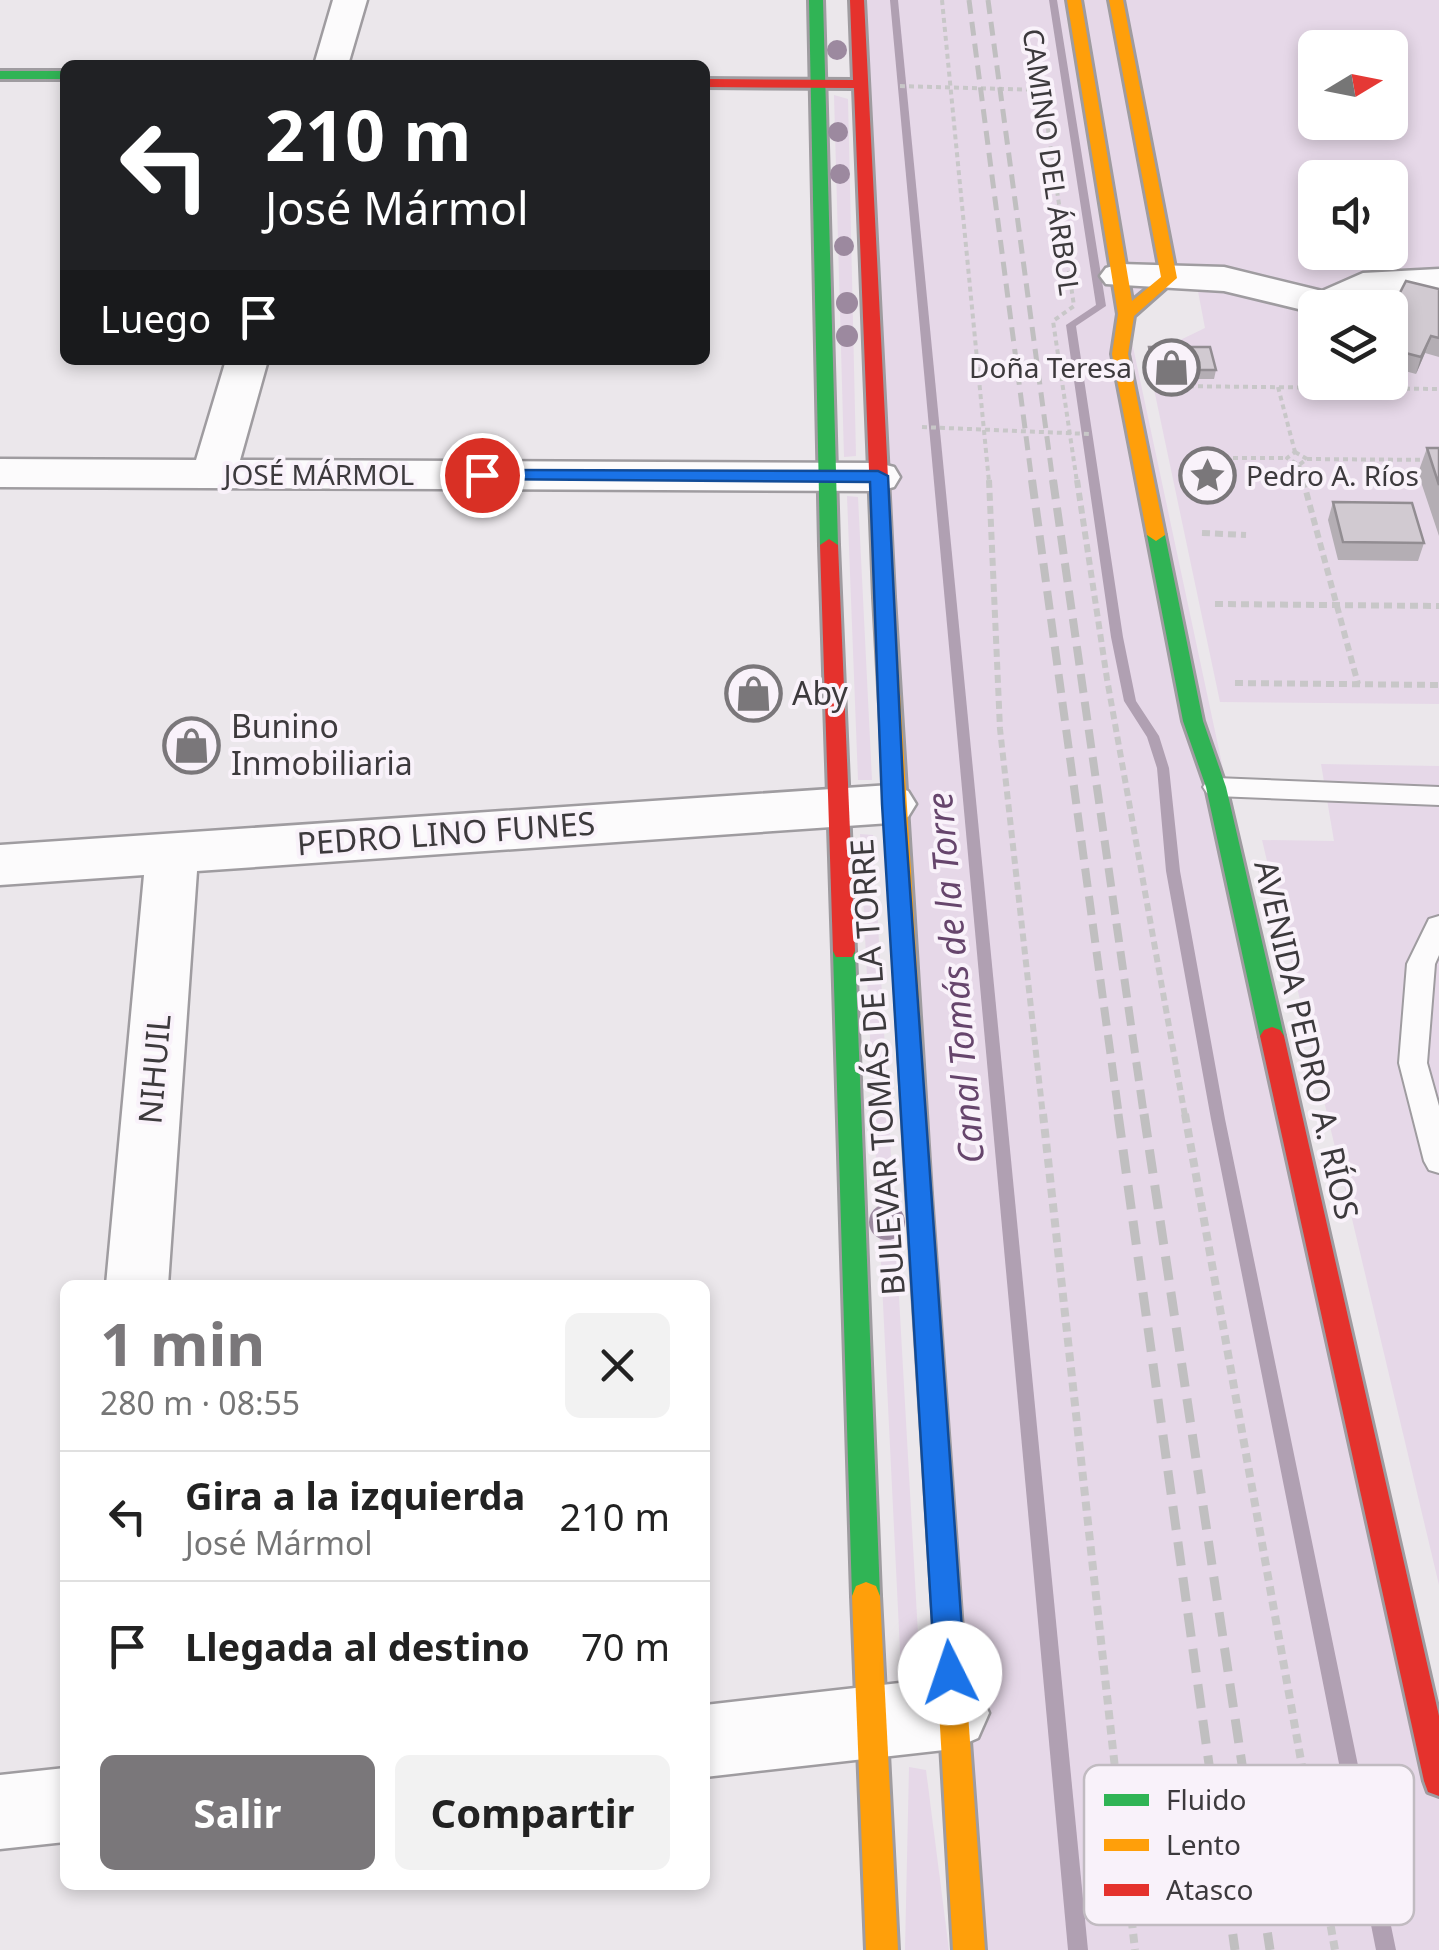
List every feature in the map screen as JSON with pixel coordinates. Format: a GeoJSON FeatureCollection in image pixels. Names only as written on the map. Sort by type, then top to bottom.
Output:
{"type":"FeatureCollection","features":[{"type":"Feature","properties":{"kind":"street"},"geometry":{"type":"LineString","coordinates":[[332,60],[350,0]]}},
{"type":"Feature","properties":{"kind":"street","name":"BULEVAR TOMÁS DE LA TORRE"},"geometry":{"type":"LineString","coordinates":[[816,0],[828,476],[882,1950]]}},
{"type":"Feature","properties":{"kind":"street","name":"BULEVAR TOMÁS DE LA TORRE"},"geometry":{"type":"LineString","coordinates":[[857,0],[893,804],[970,1950]]}},
{"type":"Feature","properties":{"kind":"street","name":"AVENIDA PEDRO A. RÍOS"},"geometry":{"type":"LineString","coordinates":[[1074,0],[1123,295],[1120,354],[1192,721],[1216,787],[1439,1780]]}},
{"type":"Feature","properties":{"kind":"street"},"geometry":{"type":"LineString","coordinates":[[1116,0],[1169,278]]}},
{"type":"Feature","properties":{"kind":"street"},"geometry":{"type":"LineString","coordinates":[[0,75],[60,75]]}},
{"type":"Feature","properties":{"kind":"street"},"geometry":{"type":"LineString","coordinates":[[710,82],[861,84]]}},
{"type":"Feature","properties":{"kind":"street"},"geometry":{"type":"LineString","coordinates":[[1107,200],[1154,202]]}},
{"type":"Feature","properties":{"kind":"street"},"geometry":{"type":"LineString","coordinates":[[1123,295],[1169,278],[1224,278],[1327,304],[1364,285],[1439,281]]}},
{"type":"Feature","properties":{"kind":"street"},"geometry":{"type":"LineString","coordinates":[[214,474],[246,365]]}},
{"type":"Feature","properties":{"kind":"street","name":"JOSÉ MÁRMOL"},"geometry":{"type":"LineString","coordinates":[[0,473],[878,476]]}},
{"type":"Feature","properties":{"kind":"street","name":"PEDRO LINO FUNES"},"geometry":{"type":"LineString","coordinates":[[0,865],[893,804]]}},
{"type":"Feature","properties":{"kind":"street","name":"NIHUIL"},"geometry":{"type":"LineString","coordinates":[[137,1280],[172,853]]}},
{"type":"Feature","properties":{"kind":"street"},"geometry":{"type":"LineString","coordinates":[[710,1741],[952,1713]]}},
{"type":"Feature","properties":{"kind":"street"},"geometry":{"type":"LineString","coordinates":[[0,1812],[60,1806]]}},
{"type":"Feature","properties":{"kind":"lane"},"geometry":{"type":"LineString","coordinates":[[1216,787],[1439,796]]}},
{"type":"Feature","properties":{"kind":"lane"},"geometry":{"type":"LineString","coordinates":[[1439,926],[1420,964],[1413,1063],[1439,1161]]}},
{"type":"Feature","properties":{"kind":"path"},"geometry":{"type":"LineString","coordinates":[[942,0],[987,431],[1000,729],[1115,1765]]}},
{"type":"Feature","properties":{"kind":"path","name":"CAMINO DEL ÁRBOL"},"geometry":{"type":"LineString","coordinates":[[1039,72],[1074,306],[1053,321],[1068,433]]}},
{"type":"Feature","properties":{"kind":"path"},"geometry":{"type":"LineString","coordinates":[[913,86],[1058,90]]}},
{"type":"Feature","properties":{"kind":"path"},"geometry":{"type":"LineString","coordinates":[[1170,386],[1439,389]]}},
{"type":"Feature","properties":{"kind":"path"},"geometry":{"type":"LineString","coordinates":[[1278,388],[1295,452],[1307,459],[1439,460]]}},
{"type":"Feature","properties":{"kind":"path"},"geometry":{"type":"LineString","coordinates":[[924,427],[1089,434]]}},
{"type":"Feature","properties":{"kind":"path"},"geometry":{"type":"LineString","coordinates":[[1068,433],[1107,678],[1301,1765]]}},
{"type":"Feature","properties":{"kind":"path"},"geometry":{"type":"LineString","coordinates":[[1286,458],[1295,452]]}},
{"type":"Feature","properties":{"kind":"path"},"geometry":{"type":"LineString","coordinates":[[1140,457],[1286,458],[1299,465],[1358,684]]}},
{"type":"Feature","properties":{"kind":"path"},"geometry":{"type":"LineString","coordinates":[[1299,465],[1307,459]]}},
{"type":"Feature","properties":{"kind":"path"},"geometry":{"type":"LineString","coordinates":[[1201,533],[1246,534]]}},
{"type":"Feature","properties":{"kind":"path"},"geometry":{"type":"LineString","coordinates":[[1169,603],[1439,606]]}},
{"type":"Feature","properties":{"kind":"path"},"geometry":{"type":"LineString","coordinates":[[1232,683],[1439,685]]}},
{"type":"Feature","properties":{"kind":"path"},"geometry":{"type":"LineString","coordinates":[[1132,1925],[1135,1950]]}},
{"type":"Feature","properties":{"kind":"path"},"geometry":{"type":"LineString","coordinates":[[1330,1925],[1334,1950]]}},
{"type":"Feature","properties":{"kind":"shaded area"},"geometry":{"type":"Polygon","coordinates":[[[857,0],[1439,0],[1439,704],[1220,702],[1147,356],[1205,328],[1193,265],[1167,264],[1126,314],[1439,1781],[1439,1950],[969,1950],[857,0]]]}},
{"type":"Feature","properties":{"kind":"shaded area"},"geometry":{"type":"Polygon","coordinates":[[[834,95],[848,99],[856,456],[844,457],[834,95]]]}},
{"type":"Feature","properties":{"kind":"shaded area"},"geometry":{"type":"Polygon","coordinates":[[[847,496],[858,497],[872,780],[858,780],[847,496]]]}},
{"type":"Feature","properties":{"kind":"shaded area"},"geometry":{"type":"Polygon","coordinates":[[[1321,764],[1439,766],[1439,1585],[1262,840],[1334,841],[1321,764]]]}},
{"type":"Feature","properties":{"kind":"shaded area"},"geometry":{"type":"Polygon","coordinates":[[[860,834],[873,835],[920,1670],[901,1671],[860,834]]]}},
{"type":"Feature","properties":{"kind":"shaded area"},"geometry":{"type":"Polygon","coordinates":[[[909,1767],[926,1770],[949,1950],[905,1950],[909,1767]]]}},
{"type":"Feature","properties":{"kind":"building"},"geometry":{"type":"Polygon","coordinates":[[[1406,281],[1439,289],[1439,338],[1431,336],[1421,357],[1408,354],[1408,290],[1401,290],[1406,281]]]}},
{"type":"Feature","properties":{"kind":"building"},"geometry":{"type":"Polygon","coordinates":[[[1149,347],[1210,347],[1216,370],[1153,370],[1149,347]]]}},
{"type":"Feature","properties":{"kind":"building"},"geometry":{"type":"Polygon","coordinates":[[[1427,448],[1439,448],[1439,485],[1427,448]]]}},
{"type":"Feature","properties":{"kind":"building"},"geometry":{"type":"Polygon","coordinates":[[[1333,502],[1412,503],[1424,543],[1343,542],[1333,502]]]}},
{"type":"Feature","properties":{"kind":"waterway","name":"Canal Tomás de la Torre"},"geometry":{"type":"LineString","coordinates":[[894,0],[1078,1950]]}},
{"type":"Feature","properties":{"kind":"waterway"},"geometry":{"type":"LineString","coordinates":[[1053,0],[1101,306],[1071,325],[1117,637],[1130,701],[1153,736],[1163,768],[1173,871],[1218,1119],[1349,1765]]}},
{"type":"Feature","properties":{"kind":"waterway"},"geometry":{"type":"LineString","coordinates":[[1381,1925],[1386,1950]]}},
{"type":"Feature","properties":{"kind":"railway"},"geometry":{"type":"LineString","coordinates":[[969,0],[1032,482]]}},
{"type":"Feature","properties":{"kind":"railway"},"geometry":{"type":"LineString","coordinates":[[988,0],[1053,482]]}},
{"type":"Feature","properties":{"kind":"railway"},"geometry":{"type":"LineString","coordinates":[[1032,480],[1119,1116]]}},
{"type":"Feature","properties":{"kind":"railway"},"geometry":{"type":"LineString","coordinates":[[1053,480],[1144,1116]]}},
{"type":"Feature","properties":{"kind":"railway"},"geometry":{"type":"LineString","coordinates":[[1118,1114],[1209,1765]]}},
{"type":"Feature","properties":{"kind":"railway"},"geometry":{"type":"LineString","coordinates":[[1144,1114],[1242,1765]]}},
{"type":"Feature","properties":{"kind":"railway"},"geometry":{"type":"LineString","coordinates":[[1232,1925],[1235,1950]]}},
{"type":"Feature","properties":{"kind":"railway"},"geometry":{"type":"LineString","coordinates":[[1266,1925],[1270,1950]]}},
{"type":"Feature","properties":{"kind":"traffic: fast"},"geometry":{"type":"LineString","coordinates":[[816,0],[829,545]]}},
{"type":"Feature","properties":{"kind":"traffic: fast"},"geometry":{"type":"LineString","coordinates":[[0,75],[60,75]]}},
{"type":"Feature","properties":{"kind":"traffic: fast"},"geometry":{"type":"LineString","coordinates":[[1156,535],[1193,721],[1216,787],[1272,1036]]}},
{"type":"Feature","properties":{"kind":"traffic: fast"},"geometry":{"type":"LineString","coordinates":[[844,951],[866,1596]]}},
{"type":"Feature","properties":{"kind":"traffic: fast"},"geometry":{"type":"LineString","coordinates":[[919,1194],[950,1658]]}},
{"type":"Feature","properties":{"kind":"traffic: slow"},"geometry":{"type":"LineString","coordinates":[[1074,0],[1126,314],[1120,354],[1156,535]]}},
{"type":"Feature","properties":{"kind":"traffic: slow"},"geometry":{"type":"LineString","coordinates":[[1116,0],[1169,278],[1126,314]]}},
{"type":"Feature","properties":{"kind":"traffic: slow"},"geometry":{"type":"LineString","coordinates":[[884,597],[919,1194]]}},
{"type":"Feature","properties":{"kind":"traffic: slow"},"geometry":{"type":"LineString","coordinates":[[866,1596],[882,1950]]}},
{"type":"Feature","properties":{"kind":"traffic: slow"},"geometry":{"type":"LineString","coordinates":[[950,1658],[969,1950]]}},
{"type":"Feature","properties":{"kind":"traffic: jam"},"geometry":{"type":"LineString","coordinates":[[857,0],[884,597]]}},
{"type":"Feature","properties":{"kind":"traffic: jam"},"geometry":{"type":"LineString","coordinates":[[710,83],[852,84]]}},
{"type":"Feature","properties":{"kind":"traffic: jam"},"geometry":{"type":"LineString","coordinates":[[829,545],[844,951]]}},
{"type":"Feature","properties":{"kind":"traffic: jam"},"geometry":{"type":"LineString","coordinates":[[1272,1036],[1439,1781]]}},
{"type":"Feature","properties":{"kind":"place","name":"Doña Teresa"},"geometry":{"type":"Point","coordinates":[1171,368]}},
{"type":"Feature","properties":{"kind":"place","name":"Pedro A. Ríos"},"geometry":{"type":"Point","coordinates":[1207,476]}},
{"type":"Feature","properties":{"kind":"place","name":"Aby"},"geometry":{"type":"Point","coordinates":[753,694]}},
{"type":"Feature","properties":{"kind":"place","name":"Bunino Inmobiliaria"},"geometry":{"type":"Point","coordinates":[192,745]}},
{"type":"Feature","properties":{"kind":"route"},"geometry":{"type":"LineString","coordinates":[[482,475],[878,476],[893,804],[950,1673]]}}]}
